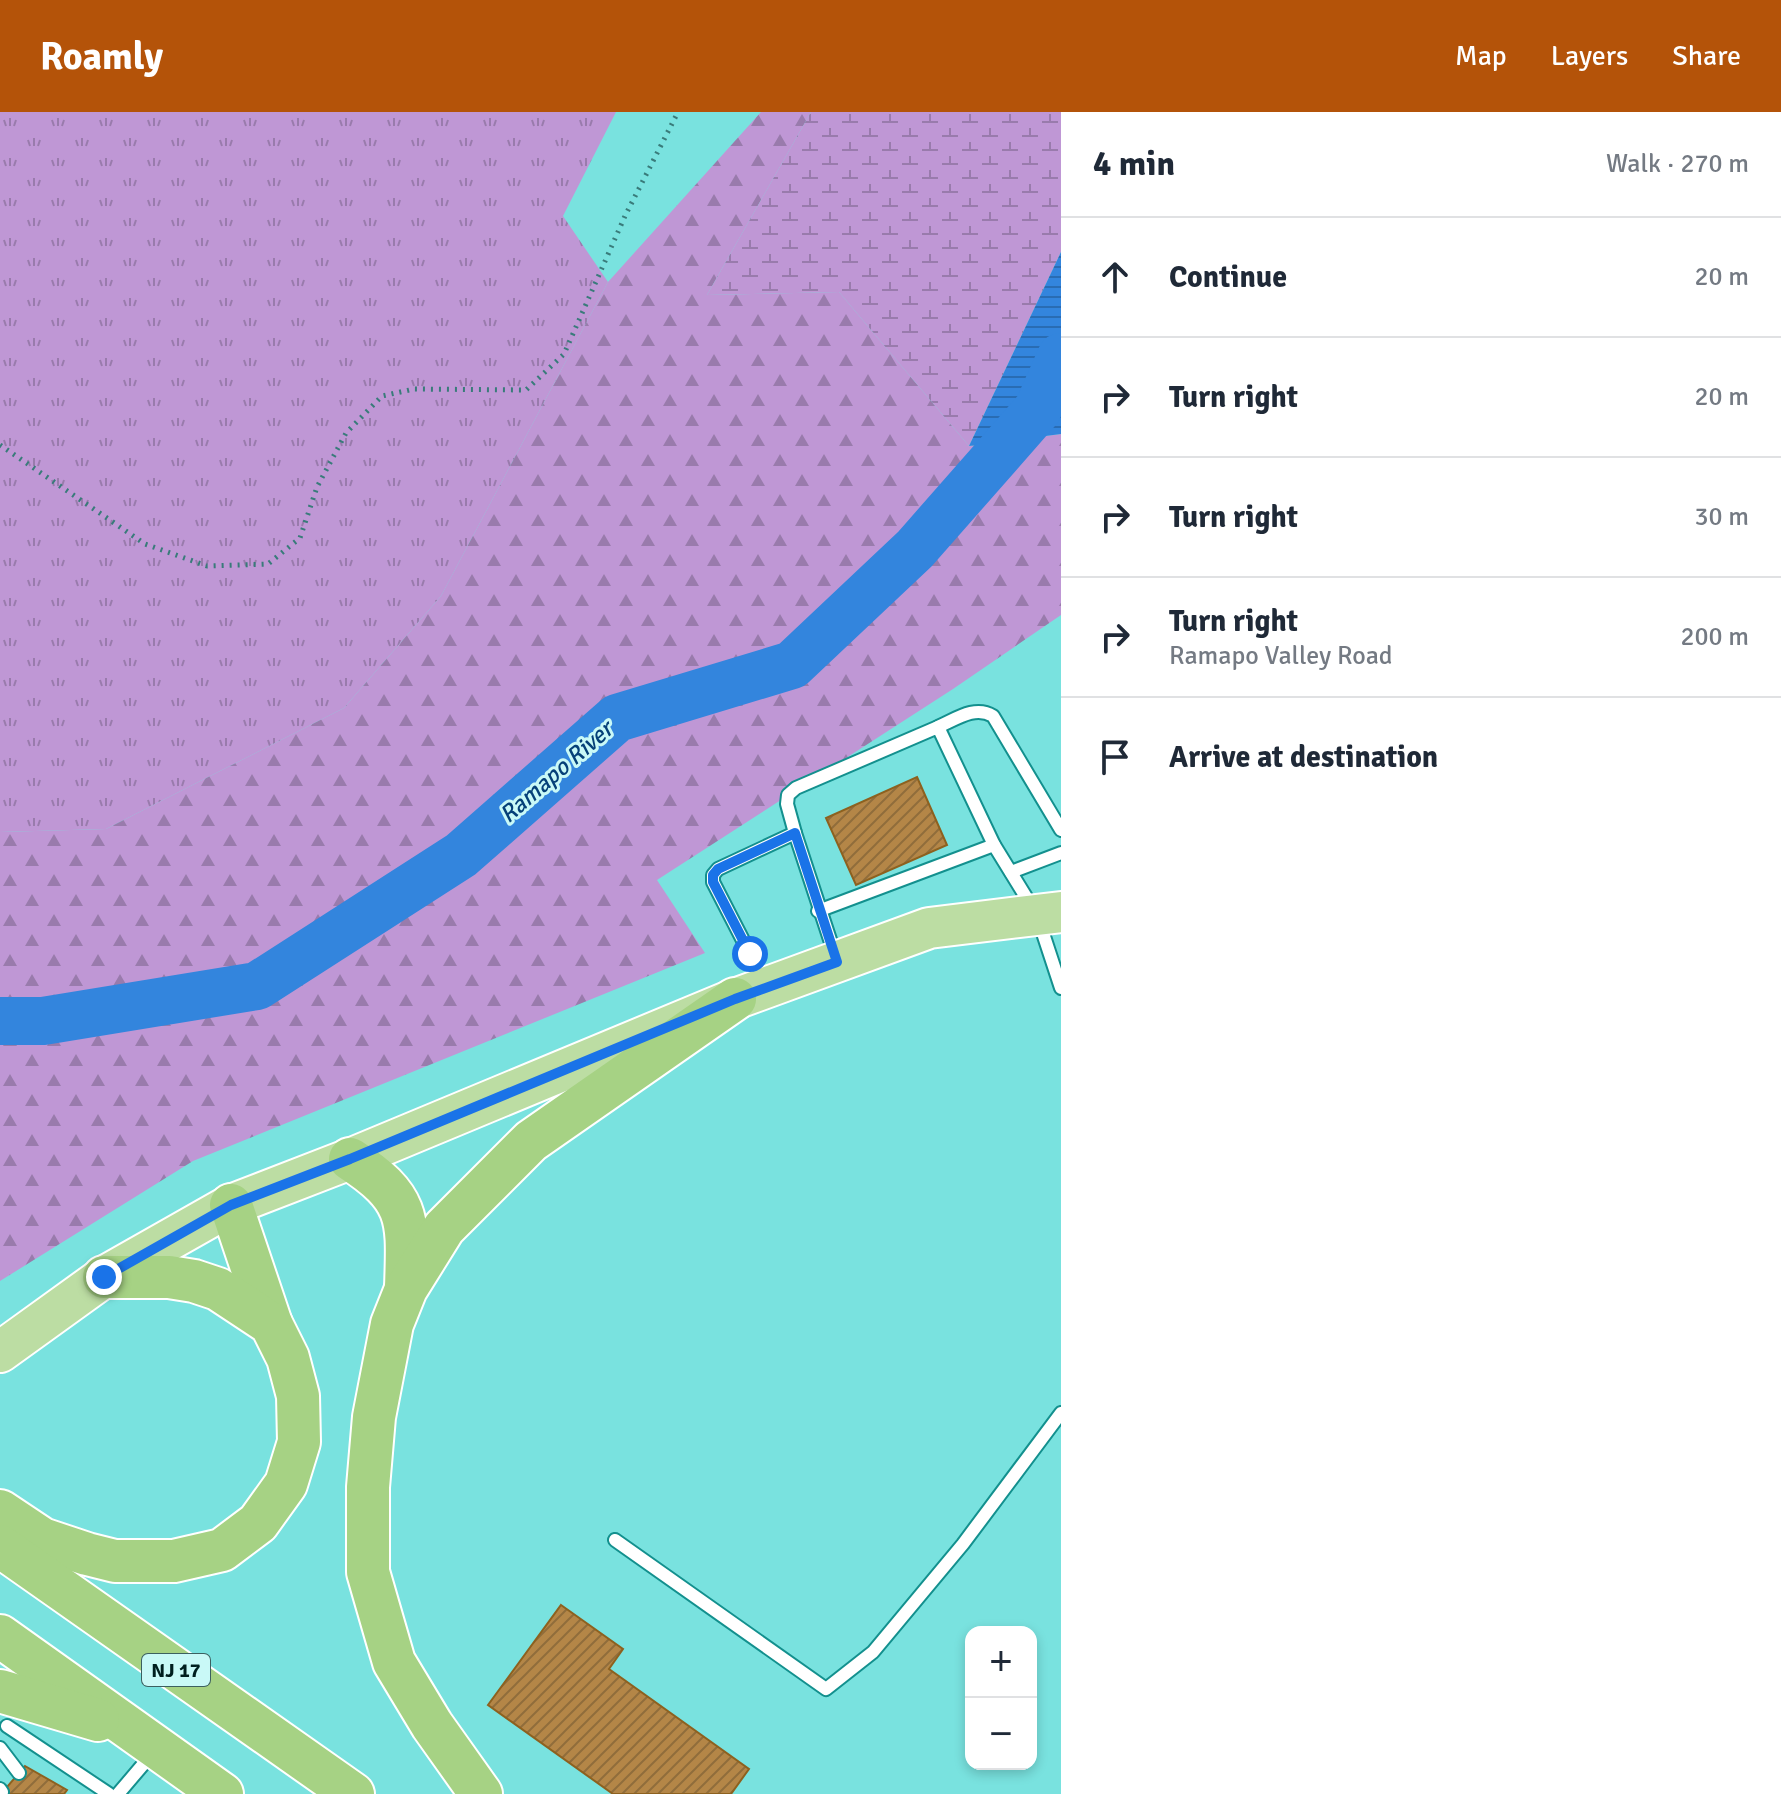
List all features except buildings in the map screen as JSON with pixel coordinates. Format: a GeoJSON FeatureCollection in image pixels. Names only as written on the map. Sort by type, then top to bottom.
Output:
{"type":"FeatureCollection","features":[{"type":"Feature","properties":{"kind":"highway"},"geometry":{"type":"LineString","coordinates":[[481,1794],[432,1725],[394,1662],[368,1572],[368,1487],[374,1417],[392,1324],[406,1289],[444,1228],[531,1141],[735,999]]}},
{"type":"Feature","properties":{"kind":"highway"},"geometry":{"type":"LineString","coordinates":[[350,1159],[375,1175],[391,1191],[404,1212],[408,1233],[406,1289]]}},
{"type":"Feature","properties":{"kind":"highway"},"geometry":{"type":"LineString","coordinates":[[0,1511],[42,1539],[115,1561],[174,1561],[222,1550],[258,1523],[286,1484],[299,1442],[298,1396],[288,1358],[271,1324],[231,1205]]}},
{"type":"Feature","properties":{"kind":"highway"},"geometry":{"type":"LineString","coordinates":[[104,1277],[169,1277],[194,1281],[218,1289],[271,1324]]}},
{"type":"Feature","properties":{"kind":"highway","name":"NJ 17"},"geometry":{"type":"LineString","coordinates":[[0,1546],[353,1794]]}},
{"type":"Feature","properties":{"kind":"highway"},"geometry":{"type":"LineString","coordinates":[[0,1636],[162,1756],[222,1794]]}},
{"type":"Feature","properties":{"kind":"highway"},"geometry":{"type":"LineString","coordinates":[[10,1712],[162,1756]]}},
{"type":"Feature","properties":{"kind":"main road"},"geometry":{"type":"LineString","coordinates":[[0,1352],[104,1277],[231,1205],[350,1159],[735,999],[929,928],[1049,914]]}},
{"type":"Feature","properties":{"kind":"lane"},"geometry":{"type":"LineString","coordinates":[[837,962],[818,911],[787,804],[788,795],[796,788],[974,711],[984,711],[993,716],[1061,830]]}},
{"type":"Feature","properties":{"kind":"lane"},"geometry":{"type":"LineString","coordinates":[[938,727],[994,845],[1011,872],[1049,914],[1061,988]]}},
{"type":"Feature","properties":{"kind":"lane"},"geometry":{"type":"LineString","coordinates":[[750,954],[713,882],[713,875],[718,869],[795,833]]}},
{"type":"Feature","properties":{"kind":"lane"},"geometry":{"type":"LineString","coordinates":[[818,911],[994,845]]}},
{"type":"Feature","properties":{"kind":"lane"},"geometry":{"type":"LineString","coordinates":[[1011,872],[1061,853]]}},
{"type":"Feature","properties":{"kind":"lane"},"geometry":{"type":"LineString","coordinates":[[615,1540],[826,1689],[873,1652],[963,1544],[1061,1413]]}},
{"type":"Feature","properties":{"kind":"lane"},"geometry":{"type":"LineString","coordinates":[[10,1712],[109,1794]]}},
{"type":"Feature","properties":{"kind":"lane"},"geometry":{"type":"LineString","coordinates":[[0,1748],[19,1773]]}},
{"type":"Feature","properties":{"kind":"lane"},"geometry":{"type":"LineString","coordinates":[[118,1794],[162,1756]]}},
{"type":"Feature","properties":{"kind":"path"},"geometry":{"type":"LineString","coordinates":[[0,445],[145,544],[207,566],[268,564],[300,538],[317,487],[346,433],[382,396],[414,389],[526,390],[564,354],[625,216],[678,112]]}},
{"type":"Feature","properties":{"kind":"green space"},"geometry":{"type":"Polygon","coordinates":[[[0,112],[616,112],[563,216],[608,282],[441,596],[344,708],[106,829],[0,832],[0,112]]]}},
{"type":"Feature","properties":{"kind":"green space"},"geometry":{"type":"Polygon","coordinates":[[[761,112],[811,112],[707,295],[839,292],[969,446],[1061,434],[1061,615],[953,689],[657,880],[705,953],[193,1161],[0,1281],[0,832],[106,829],[344,708],[441,596],[608,282],[761,112]]]}},
{"type":"Feature","properties":{"kind":"green space"},"geometry":{"type":"Polygon","coordinates":[[[811,112],[1061,112],[1061,252],[969,446],[839,292],[707,295],[811,112]]]}},
{"type":"Feature","properties":{"kind":"water"},"geometry":{"type":"Polygon","coordinates":[[[1061,252],[1061,434],[969,446],[1061,252]]]}},
{"type":"Feature","properties":{"kind":"waterway","name":"Ramapo River"},"geometry":{"type":"LineString","coordinates":[[0,1021],[43,1021],[257,986],[461,855],[617,718],[792,665],[915,549],[1038,409],[1061,357]]}},
{"type":"Feature","properties":{"kind":"route"},"geometry":{"type":"LineString","coordinates":[[104,1277],[231,1205],[350,1159],[735,999],[837,962],[795,833],[718,869],[713,875],[713,882],[750,954]]}}]}
